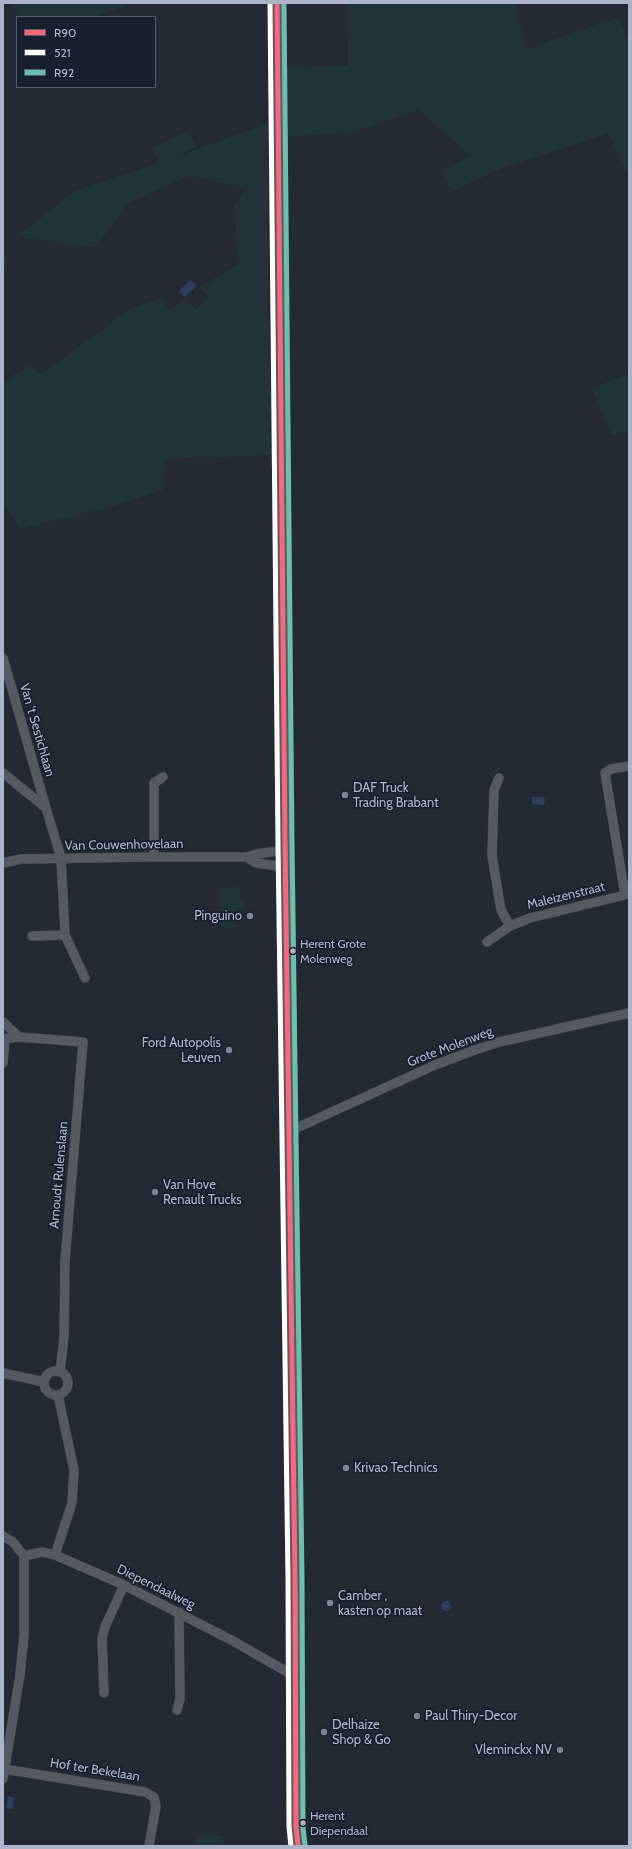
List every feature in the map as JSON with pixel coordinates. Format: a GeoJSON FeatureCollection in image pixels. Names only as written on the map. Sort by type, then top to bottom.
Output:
{"type":"FeatureCollection","features":[{"type":"Feature","properties":{"kind":"main road"},"geometry":{"type":"LineString","coordinates":[[276,3],[282,452],[285,867],[290,1131],[296,1677],[296,1844]]}},
{"type":"Feature","properties":{"kind":"street","name":"Van 't Sestichlaan"},"geometry":{"type":"LineString","coordinates":[[3,658],[61,858],[65,935]]}},
{"type":"Feature","properties":{"kind":"street"},"geometry":{"type":"LineString","coordinates":[[627,894],[606,773],[611,769],[629,766]]}},
{"type":"Feature","properties":{"kind":"street"},"geometry":{"type":"LineString","coordinates":[[3,773],[46,808]]}},
{"type":"Feature","properties":{"kind":"street"},"geometry":{"type":"LineString","coordinates":[[154,857],[154,783],[163,777]]}},
{"type":"Feature","properties":{"kind":"street"},"geometry":{"type":"LineString","coordinates":[[499,778],[494,790],[492,856],[502,910],[510,926]]}},
{"type":"Feature","properties":{"kind":"street","name":"Van Couwenhovelaan"},"geometry":{"type":"LineString","coordinates":[[3,863],[21,859],[61,858],[246,857],[285,850]]}},
{"type":"Feature","properties":{"kind":"street","name":"Van Couwenhovelaan"},"geometry":{"type":"LineString","coordinates":[[246,857],[256,863],[285,867]]}},
{"type":"Feature","properties":{"kind":"street","name":"Maleizenstraat"},"geometry":{"type":"LineString","coordinates":[[487,942],[510,926],[530,918],[627,894]]}},
{"type":"Feature","properties":{"kind":"street"},"geometry":{"type":"LineString","coordinates":[[32,936],[65,935],[85,978]]}},
{"type":"Feature","properties":{"kind":"street","name":"Grote Molenweg"},"geometry":{"type":"LineString","coordinates":[[290,1131],[435,1065],[472,1051],[499,1042],[629,1013]]}},
{"type":"Feature","properties":{"kind":"street"},"geometry":{"type":"LineString","coordinates":[[3,1022],[19,1037]]}},
{"type":"Feature","properties":{"kind":"street","name":"Arnoudt Rulenslaan"},"geometry":{"type":"LineString","coordinates":[[4,1038],[19,1037],[83,1042],[65,1261],[64,1337],[60,1372],[66,1377],[67,1384],[64,1391],[58,1395]]}},
{"type":"Feature","properties":{"kind":"street"},"geometry":{"type":"LineString","coordinates":[[3,1063],[4,1038]]}},
{"type":"Feature","properties":{"kind":"street"},"geometry":{"type":"LineString","coordinates":[[44,1382],[50,1373],[60,1372]]}},
{"type":"Feature","properties":{"kind":"street"},"geometry":{"type":"LineString","coordinates":[[3,1373],[44,1382]]}},
{"type":"Feature","properties":{"kind":"street"},"geometry":{"type":"LineString","coordinates":[[44,1382],[48,1392],[58,1395],[74,1470],[72,1503],[55,1555]]}},
{"type":"Feature","properties":{"kind":"street"},"geometry":{"type":"LineString","coordinates":[[3,1536],[13,1542],[24,1556],[24,1635],[21,1669],[4,1774]]}},
{"type":"Feature","properties":{"kind":"street","name":"Diependaalweg"},"geometry":{"type":"LineString","coordinates":[[24,1556],[42,1552],[55,1555],[124,1585],[179,1612],[296,1677]]}},
{"type":"Feature","properties":{"kind":"street"},"geometry":{"type":"LineString","coordinates":[[104,1693],[102,1638],[105,1627],[124,1585]]}},
{"type":"Feature","properties":{"kind":"street"},"geometry":{"type":"LineString","coordinates":[[177,1710],[180,1699],[179,1612]]}},
{"type":"Feature","properties":{"kind":"street","name":"Hof ter Bekelaan"},"geometry":{"type":"LineString","coordinates":[[4,1774],[145,1792],[154,1797],[156,1806],[149,1846]]}},
{"type":"Feature","properties":{"kind":"shaded area"},"geometry":{"type":"Polygon","coordinates":[[[13,3],[127,3],[126,6],[97,16],[18,16],[13,3]]]}},
{"type":"Feature","properties":{"kind":"shaded area"},"geometry":{"type":"Polygon","coordinates":[[[347,3],[516,3],[518,19],[527,50],[562,36],[619,17],[629,46],[629,178],[608,133],[502,168],[451,192],[443,170],[471,156],[419,110],[351,132],[283,137],[280,68],[348,66],[347,3]]]}},
{"type":"Feature","properties":{"kind":"shaded area"},"geometry":{"type":"Polygon","coordinates":[[[268,123],[268,308],[274,455],[164,459],[162,490],[103,509],[20,529],[3,504],[3,382],[29,365],[41,375],[128,310],[164,296],[168,310],[185,301],[196,309],[209,297],[200,287],[239,264],[234,204],[248,188],[188,176],[129,203],[95,247],[16,237],[76,190],[159,163],[153,147],[189,131],[196,147],[171,159],[268,123]]]}},
{"type":"Feature","properties":{"kind":"shaded area"},"geometry":{"type":"Polygon","coordinates":[[[3,255],[8,256],[3,283],[3,255]]]}},
{"type":"Feature","properties":{"kind":"shaded area"},"geometry":{"type":"Polygon","coordinates":[[[629,374],[629,432],[611,435],[592,388],[629,374]]]}},
{"type":"Feature","properties":{"kind":"shaded area"},"geometry":{"type":"Polygon","coordinates":[[[240,887],[240,901],[244,902],[244,907],[239,908],[239,911],[235,911],[235,927],[221,927],[221,888],[240,887]]]}},
{"type":"Feature","properties":{"kind":"shaded area"},"geometry":{"type":"Polygon","coordinates":[[[197,1836],[223,1836],[223,1846],[197,1846],[197,1836]]]}},
{"type":"Feature","properties":{"kind":"water"},"geometry":{"type":"Polygon","coordinates":[[[190,280],[196,286],[185,297],[179,291],[190,280]]]}},
{"type":"Feature","properties":{"kind":"water"},"geometry":{"type":"Polygon","coordinates":[[[532,797],[545,798],[544,805],[532,804],[532,797]]]}},
{"type":"Feature","properties":{"kind":"water"},"geometry":{"type":"Polygon","coordinates":[[[444,1601],[448,1601],[450,1602],[450,1610],[444,1611],[441,1608],[441,1604],[444,1601]]]}},
{"type":"Feature","properties":{"kind":"water"},"geometry":{"type":"Polygon","coordinates":[[[8,1796],[14,1797],[13,1809],[6,1808],[8,1796]]]}},
{"type":"Feature","properties":{"kind":"transit line","name":"521"},"geometry":{"type":"LineString","coordinates":[[270,3],[278,844],[288,1579],[289,1827],[291,1846]]}},
{"type":"Feature","properties":{"kind":"transit line","name":"R90"},"geometry":{"type":"LineString","coordinates":[[277,3],[285,844],[295,1579],[296,1827],[298,1846]]}},
{"type":"Feature","properties":{"kind":"transit line","name":"R92"},"geometry":{"type":"LineString","coordinates":[[284,3],[292,844],[302,1579],[303,1827],[305,1845]]}},
{"type":"Feature","properties":{"kind":"place","name":"DAF Truck Trading Brabant"},"geometry":{"type":"Point","coordinates":[345,795]}},
{"type":"Feature","properties":{"kind":"place","name":"Pinguino"},"geometry":{"type":"Point","coordinates":[250,916]}},
{"type":"Feature","properties":{"kind":"place","name":"Herent Grote Molenweg"},"geometry":{"type":"Point","coordinates":[293,951]}},
{"type":"Feature","properties":{"kind":"place","name":"Ford Autopolis Leuven"},"geometry":{"type":"Point","coordinates":[229,1050]}},
{"type":"Feature","properties":{"kind":"place","name":"Van Hove Renault Trucks"},"geometry":{"type":"Point","coordinates":[155,1192]}},
{"type":"Feature","properties":{"kind":"place","name":"Krivao Technics"},"geometry":{"type":"Point","coordinates":[346,1468]}},
{"type":"Feature","properties":{"kind":"place","name":"Camber , kasten op maat"},"geometry":{"type":"Point","coordinates":[330,1603]}},
{"type":"Feature","properties":{"kind":"place","name":"Paul Thiry-Decor"},"geometry":{"type":"Point","coordinates":[417,1716]}},
{"type":"Feature","properties":{"kind":"place","name":"Delhaize Shop & Go"},"geometry":{"type":"Point","coordinates":[324,1732]}},
{"type":"Feature","properties":{"kind":"place","name":"Vleminckx NV"},"geometry":{"type":"Point","coordinates":[560,1750]}},
{"type":"Feature","properties":{"kind":"place","name":"Herent Diependaal"},"geometry":{"type":"Point","coordinates":[303,1823]}}]}
